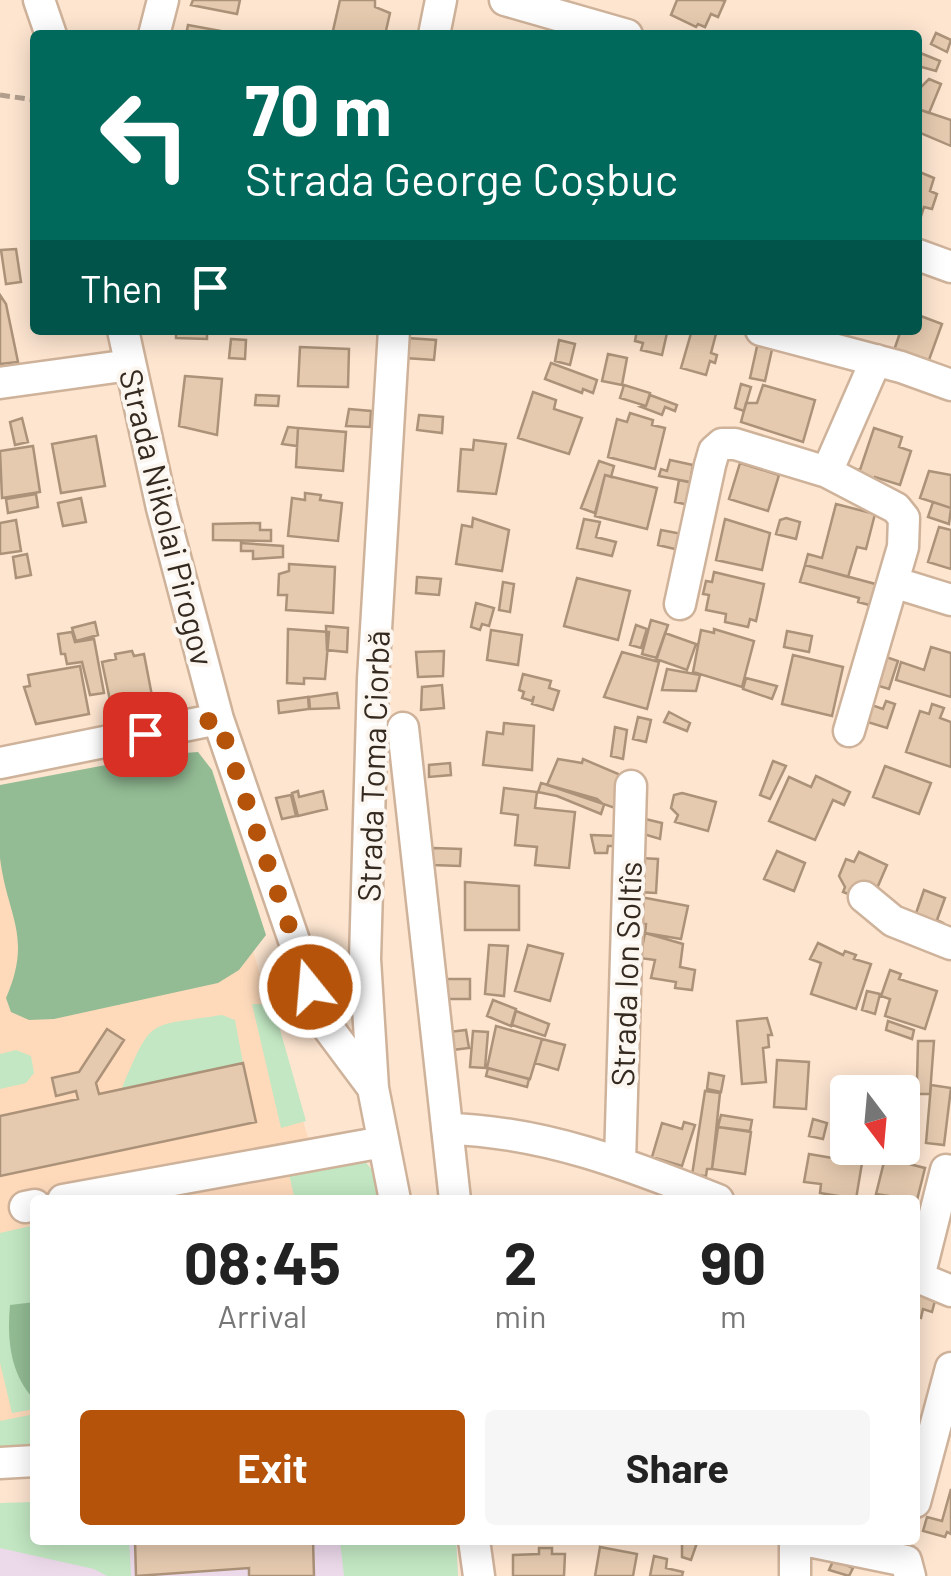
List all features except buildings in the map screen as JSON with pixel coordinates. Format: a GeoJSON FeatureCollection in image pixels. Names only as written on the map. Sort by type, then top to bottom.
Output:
{"type":"FeatureCollection","features":[{"type":"Feature","properties":{"kind":"street"},"geometry":{"type":"LineString","coordinates":[[39,0],[50,30]]}},
{"type":"Feature","properties":{"kind":"street"},"geometry":{"type":"LineString","coordinates":[[155,30],[163,0]]}},
{"type":"Feature","properties":{"kind":"street"},"geometry":{"type":"LineString","coordinates":[[435,30],[441,0]]}},
{"type":"Feature","properties":{"kind":"street"},"geometry":{"type":"LineString","coordinates":[[506,0],[610,30]]}},
{"type":"Feature","properties":{"kind":"street"},"geometry":{"type":"LineString","coordinates":[[922,256],[951,267]]}},
{"type":"Feature","properties":{"kind":"street","name":"Strada Nikolai Pirogov"},"geometry":{"type":"LineString","coordinates":[[125,335],[162,508],[218,719],[310,987],[342,1051],[373,1088]]}},
{"type":"Feature","properties":{"kind":"street","name":"Strada Toma Ciorbă"},"geometry":{"type":"LineString","coordinates":[[394,335],[374,679],[366,939],[373,1088],[394,1195]]}},
{"type":"Feature","properties":{"kind":"street"},"geometry":{"type":"LineString","coordinates":[[780,335],[951,385]]}},
{"type":"Feature","properties":{"kind":"street"},"geometry":{"type":"LineString","coordinates":[[827,472],[876,360]]}},
{"type":"Feature","properties":{"kind":"street"},"geometry":{"type":"LineString","coordinates":[[0,383],[130,365]]}},
{"type":"Feature","properties":{"kind":"street"},"geometry":{"type":"LineString","coordinates":[[680,604],[710,465],[714,451],[722,444],[735,444],[827,472],[896,508],[904,518],[904,546],[848,731]]}},
{"type":"Feature","properties":{"kind":"street"},"geometry":{"type":"LineString","coordinates":[[893,582],[951,600]]}},
{"type":"Feature","properties":{"kind":"street"},"geometry":{"type":"LineString","coordinates":[[0,763],[218,719]]}},
{"type":"Feature","properties":{"kind":"street","name":"Strada Toma Ciorbă"},"geometry":{"type":"LineString","coordinates":[[403,728],[454,1195]]}},
{"type":"Feature","properties":{"kind":"street","name":"Strada Ion Soltîs"},"geometry":{"type":"LineString","coordinates":[[620,1162],[631,786]]}},
{"type":"Feature","properties":{"kind":"street"},"geometry":{"type":"LineString","coordinates":[[864,897],[892,921],[951,944]]}},
{"type":"Feature","properties":{"kind":"street"},"geometry":{"type":"LineString","coordinates":[[447,1129],[534,1137],[620,1162],[705,1195]]}},
{"type":"Feature","properties":{"kind":"street"},"geometry":{"type":"LineString","coordinates":[[91,1195],[383,1142]]}},
{"type":"Feature","properties":{"kind":"street"},"geometry":{"type":"LineString","coordinates":[[920,1265],[946,1170]]}},
{"type":"Feature","properties":{"kind":"street"},"geometry":{"type":"LineString","coordinates":[[920,1277],[951,1291]]}},
{"type":"Feature","properties":{"kind":"street"},"geometry":{"type":"LineString","coordinates":[[920,1483],[951,1368]]}},
{"type":"Feature","properties":{"kind":"street"},"geometry":{"type":"LineString","coordinates":[[0,1462],[30,1461]]}},
{"type":"Feature","properties":{"kind":"street"},"geometry":{"type":"LineString","coordinates":[[475,1545],[479,1576]]}},
{"type":"Feature","properties":{"kind":"street"},"geometry":{"type":"LineString","coordinates":[[795,1545],[795,1576]]}},
{"type":"Feature","properties":{"kind":"street"},"geometry":{"type":"LineString","coordinates":[[827,1545],[911,1563]]}},
{"type":"Feature","properties":{"kind":"path"},"geometry":{"type":"LineString","coordinates":[[0,95],[30,99]]}},
{"type":"Feature","properties":{"kind":"shaded area"},"geometry":{"type":"Polygon","coordinates":[[[197,761],[317,1168],[368,1195],[30,1195],[30,1447],[0,1449],[0,798],[197,761]]]}},
{"type":"Feature","properties":{"kind":"shaded area"},"geometry":{"type":"Polygon","coordinates":[[[0,1505],[30,1535],[30,1545],[456,1545],[458,1576],[0,1576],[0,1505]]]}},
{"type":"Feature","properties":{"kind":"green space"},"geometry":{"type":"Polygon","coordinates":[[[198,752],[212,770],[266,935],[239,970],[218,983],[54,1019],[29,1020],[11,1012],[6,998],[14,977],[18,942],[0,858],[0,785],[159,755],[198,752]]]}},
{"type":"Feature","properties":{"kind":"green space"},"geometry":{"type":"Polygon","coordinates":[[[252,1004],[273,1005],[306,1121],[281,1128],[252,1004]]]}},
{"type":"Feature","properties":{"kind":"green space"},"geometry":{"type":"Polygon","coordinates":[[[222,1015],[235,1020],[243,1063],[122,1088],[140,1048],[155,1029],[222,1015]]]}},
{"type":"Feature","properties":{"kind":"green space"},"geometry":{"type":"Polygon","coordinates":[[[16,1050],[31,1056],[34,1073],[26,1083],[0,1089],[0,1054],[16,1050]]]}},
{"type":"Feature","properties":{"kind":"green space"},"geometry":{"type":"Polygon","coordinates":[[[363,1159],[372,1170],[379,1195],[294,1195],[288,1170],[363,1159]]]}},
{"type":"Feature","properties":{"kind":"green space"},"geometry":{"type":"Polygon","coordinates":[[[30,1226],[30,1410],[12,1413],[0,1363],[0,1233],[30,1226]]]}},
{"type":"Feature","properties":{"kind":"green space"},"geometry":{"type":"Polygon","coordinates":[[[30,1303],[30,1394],[15,1367],[10,1343],[10,1305],[30,1303]]]}},
{"type":"Feature","properties":{"kind":"green space"},"geometry":{"type":"Polygon","coordinates":[[[30,1415],[30,1447],[0,1449],[0,1421],[30,1415]]]}},
{"type":"Feature","properties":{"kind":"green space"},"geometry":{"type":"Polygon","coordinates":[[[30,1502],[30,1545],[129,1545],[131,1576],[107,1576],[94,1569],[0,1548],[0,1503],[30,1502]]]}},
{"type":"Feature","properties":{"kind":"green space"},"geometry":{"type":"Polygon","coordinates":[[[341,1545],[456,1545],[458,1576],[344,1576],[341,1545]]]}},
{"type":"Feature","properties":{"kind":"route"},"geometry":{"type":"LineString","coordinates":[[145,734],[218,719],[310,987]]}}]}
